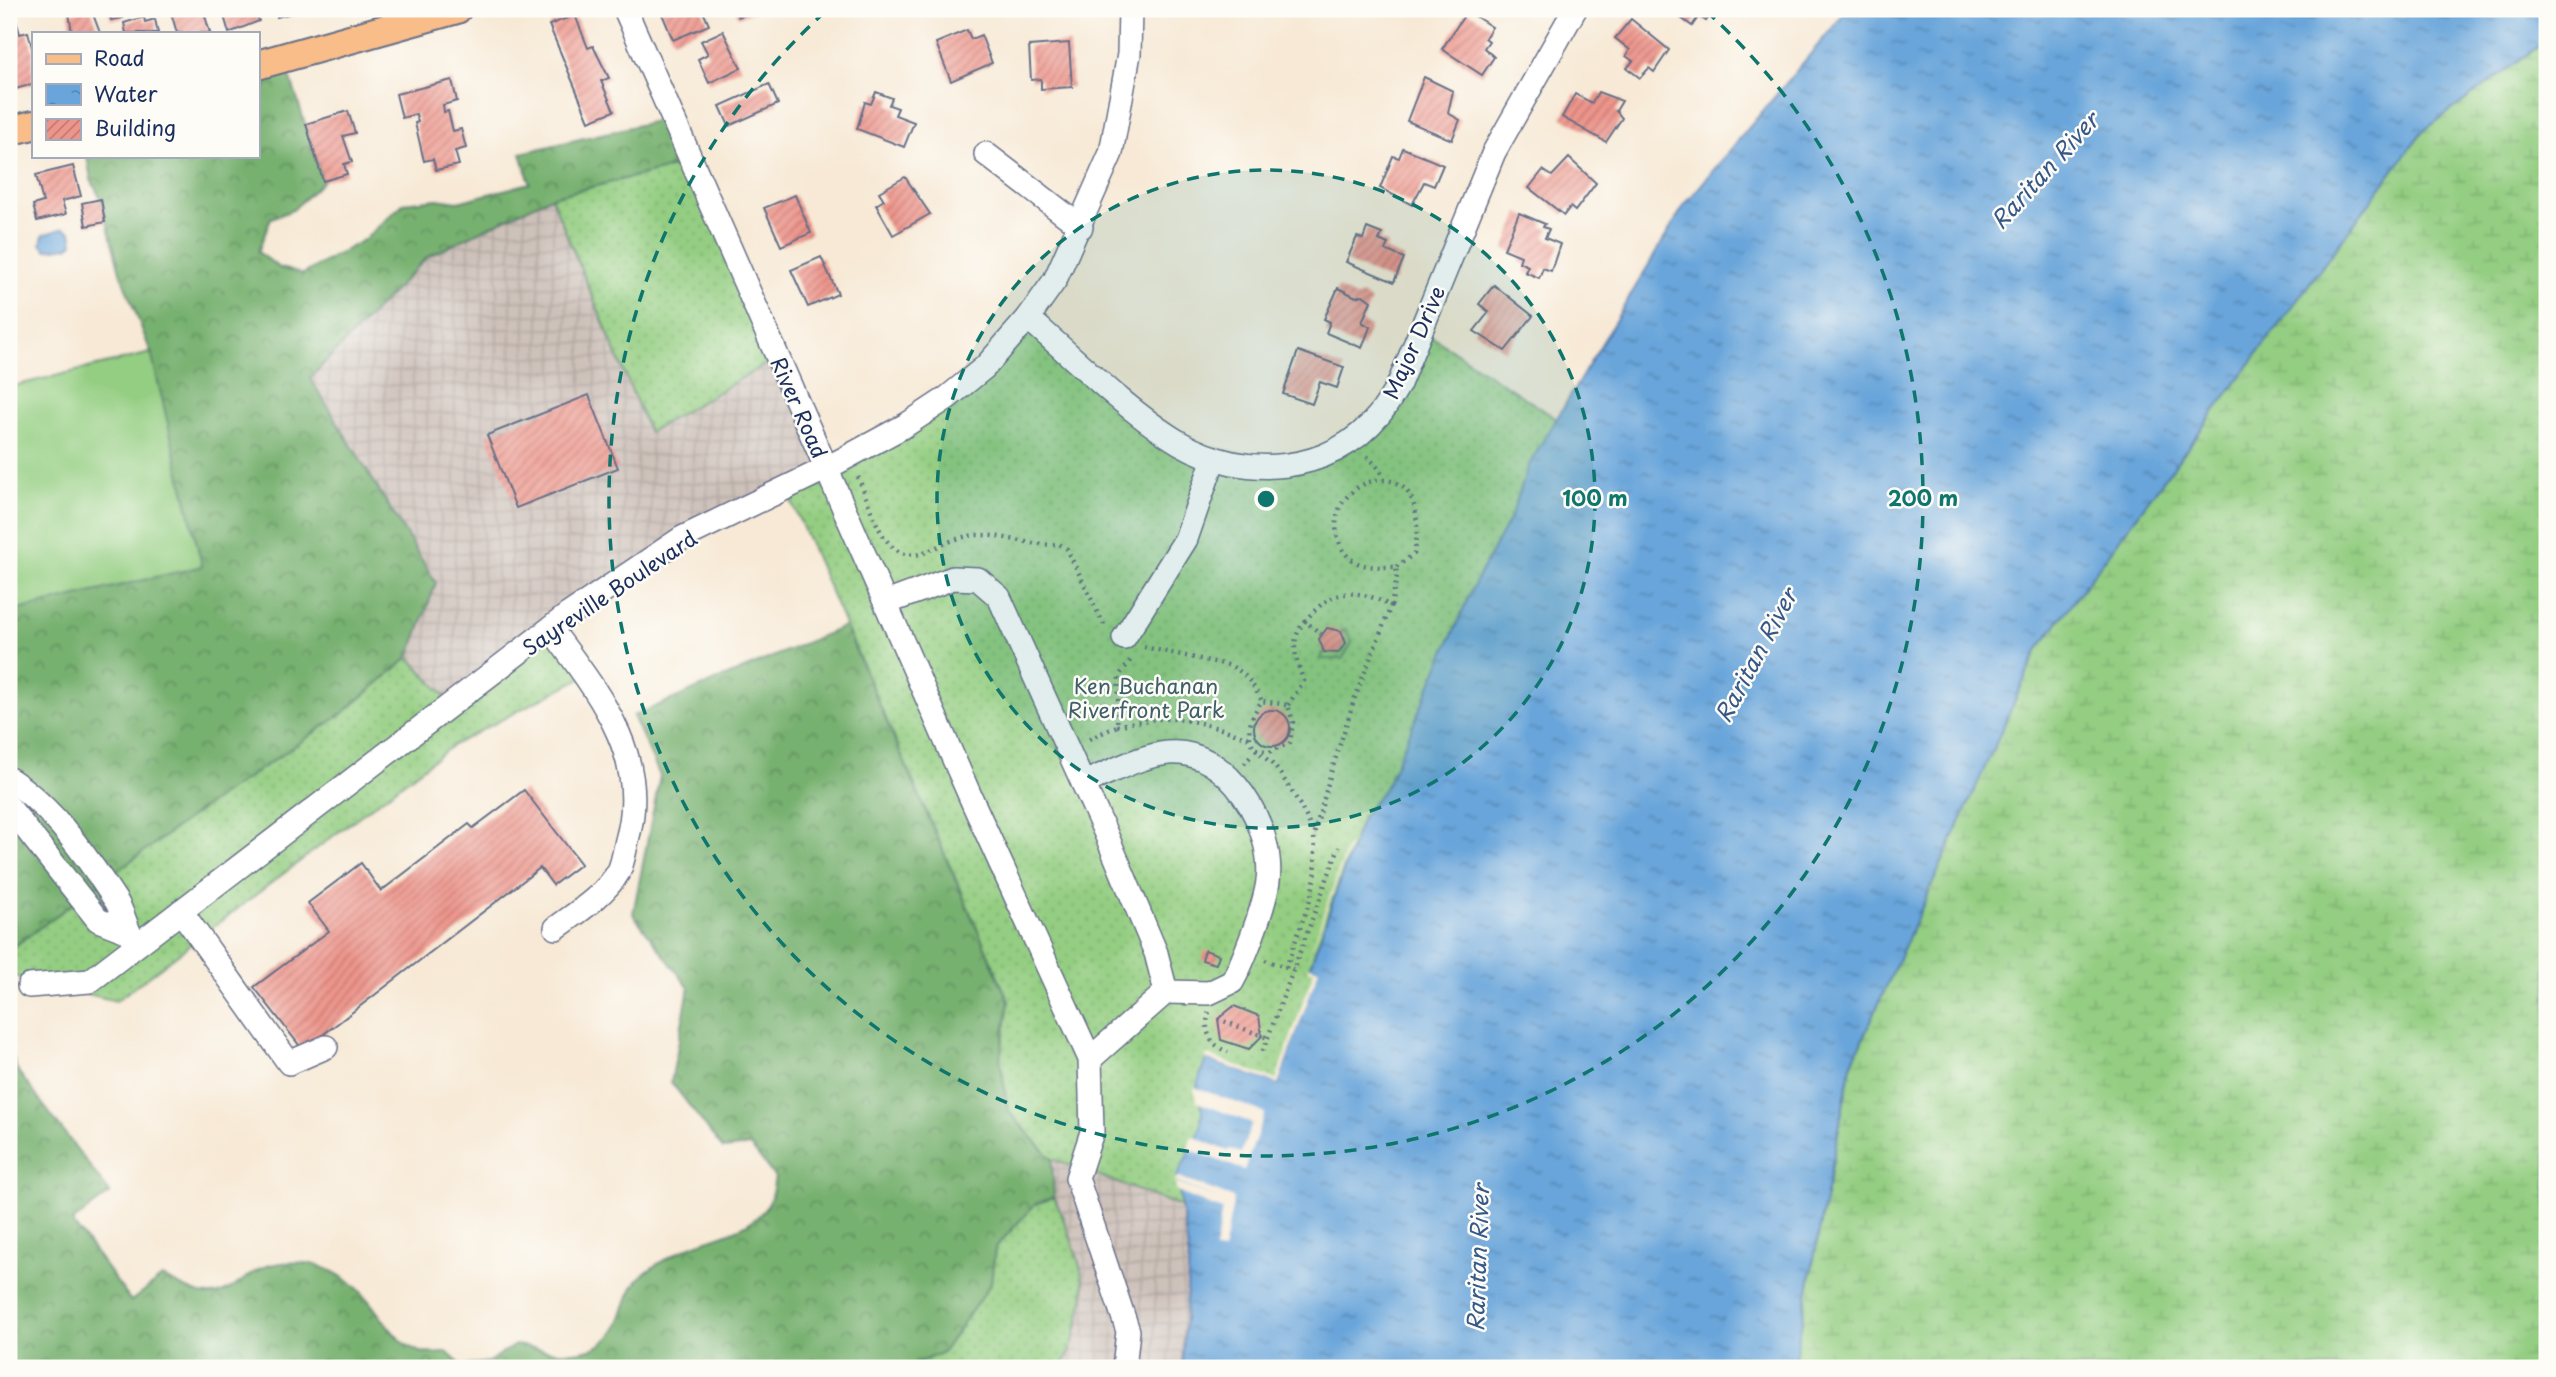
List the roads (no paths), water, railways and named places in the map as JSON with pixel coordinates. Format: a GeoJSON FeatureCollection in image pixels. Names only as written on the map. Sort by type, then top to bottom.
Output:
{"type":"FeatureCollection","features":[{"type":"Feature","properties":{"kind":"main road"},"geometry":{"type":"LineString","coordinates":[[259,64],[457,9]]}},
{"type":"Feature","properties":{"kind":"main road"},"geometry":{"type":"LineString","coordinates":[[9,131],[32,125]]}},
{"type":"Feature","properties":{"kind":"street","name":"River Road"},"geometry":{"type":"LineString","coordinates":[[625,9],[974,805],[1090,1059]]}},
{"type":"Feature","properties":{"kind":"street","name":"Sayreville Boulevard"},"geometry":{"type":"LineString","coordinates":[[29,986],[90,981],[131,938],[181,911],[551,629],[682,538],[827,468],[906,425],[947,398],[985,367],[1028,318],[1055,280],[1111,153],[1129,54],[1130,9]]}},
{"type":"Feature","properties":{"kind":"street","name":"Major Drive"},"geometry":{"type":"LineString","coordinates":[[1028,318],[1113,392],[1180,442],[1214,458],[1241,466],[1268,468],[1296,464],[1325,455],[1351,441],[1378,416],[1399,384],[1494,152],[1570,10]]}},
{"type":"Feature","properties":{"kind":"street"},"geometry":{"type":"LineString","coordinates":[[986,154],[1080,227]]}},
{"type":"Feature","properties":{"kind":"street"},"geometry":{"type":"LineString","coordinates":[[1124,638],[1186,539],[1214,458]]}},
{"type":"Feature","properties":{"kind":"street"},"geometry":{"type":"LineString","coordinates":[[886,603],[953,578],[978,579],[999,597],[1156,953],[1166,992]]}},
{"type":"Feature","properties":{"kind":"street"},"geometry":{"type":"LineString","coordinates":[[551,629],[600,701],[626,746],[633,772],[634,818],[619,870],[590,903],[556,928]]}},
{"type":"Feature","properties":{"kind":"street"},"geometry":{"type":"LineString","coordinates":[[1083,783],[1145,759],[1170,753],[1184,756],[1223,772],[1246,799],[1259,824],[1269,856],[1268,883],[1232,982],[1209,993],[1166,992],[1090,1059],[1092,1132],[1077,1178],[1128,1331],[1124,1368]]}},
{"type":"Feature","properties":{"kind":"street"},"geometry":{"type":"LineString","coordinates":[[9,779],[46,808],[118,904],[131,938]]}},
{"type":"Feature","properties":{"kind":"street"},"geometry":{"type":"LineString","coordinates":[[9,807],[97,920],[131,938]]}},
{"type":"Feature","properties":{"kind":"street"},"geometry":{"type":"LineString","coordinates":[[181,911],[289,1063],[326,1047]]}},
{"type":"Feature","properties":{"kind":"water","name":"Raritan River"},"geometry":{"type":"Polygon","coordinates":[[[1848,9],[2547,9],[2547,40],[2422,132],[2038,649],[1851,1065],[1793,1368],[1182,1368],[1189,1257],[1177,1177],[1201,1127],[1202,1108],[1197,1085],[1206,1059],[1278,1084],[1318,969],[1310,966],[1362,818],[1388,783],[1472,589],[1512,514],[1529,465],[1685,204],[1848,9]]]}},
{"type":"Feature","properties":{"kind":"water"},"geometry":{"type":"Polygon","coordinates":[[[63,228],[71,232],[73,243],[68,247],[46,250],[41,244],[43,235],[63,228]]]}},
{"type":"Feature","properties":{"kind":"park label","name":"Ken Buchanan Riverfront Park"},"geometry":{"type":"Point","coordinates":[1146,697]}}]}
